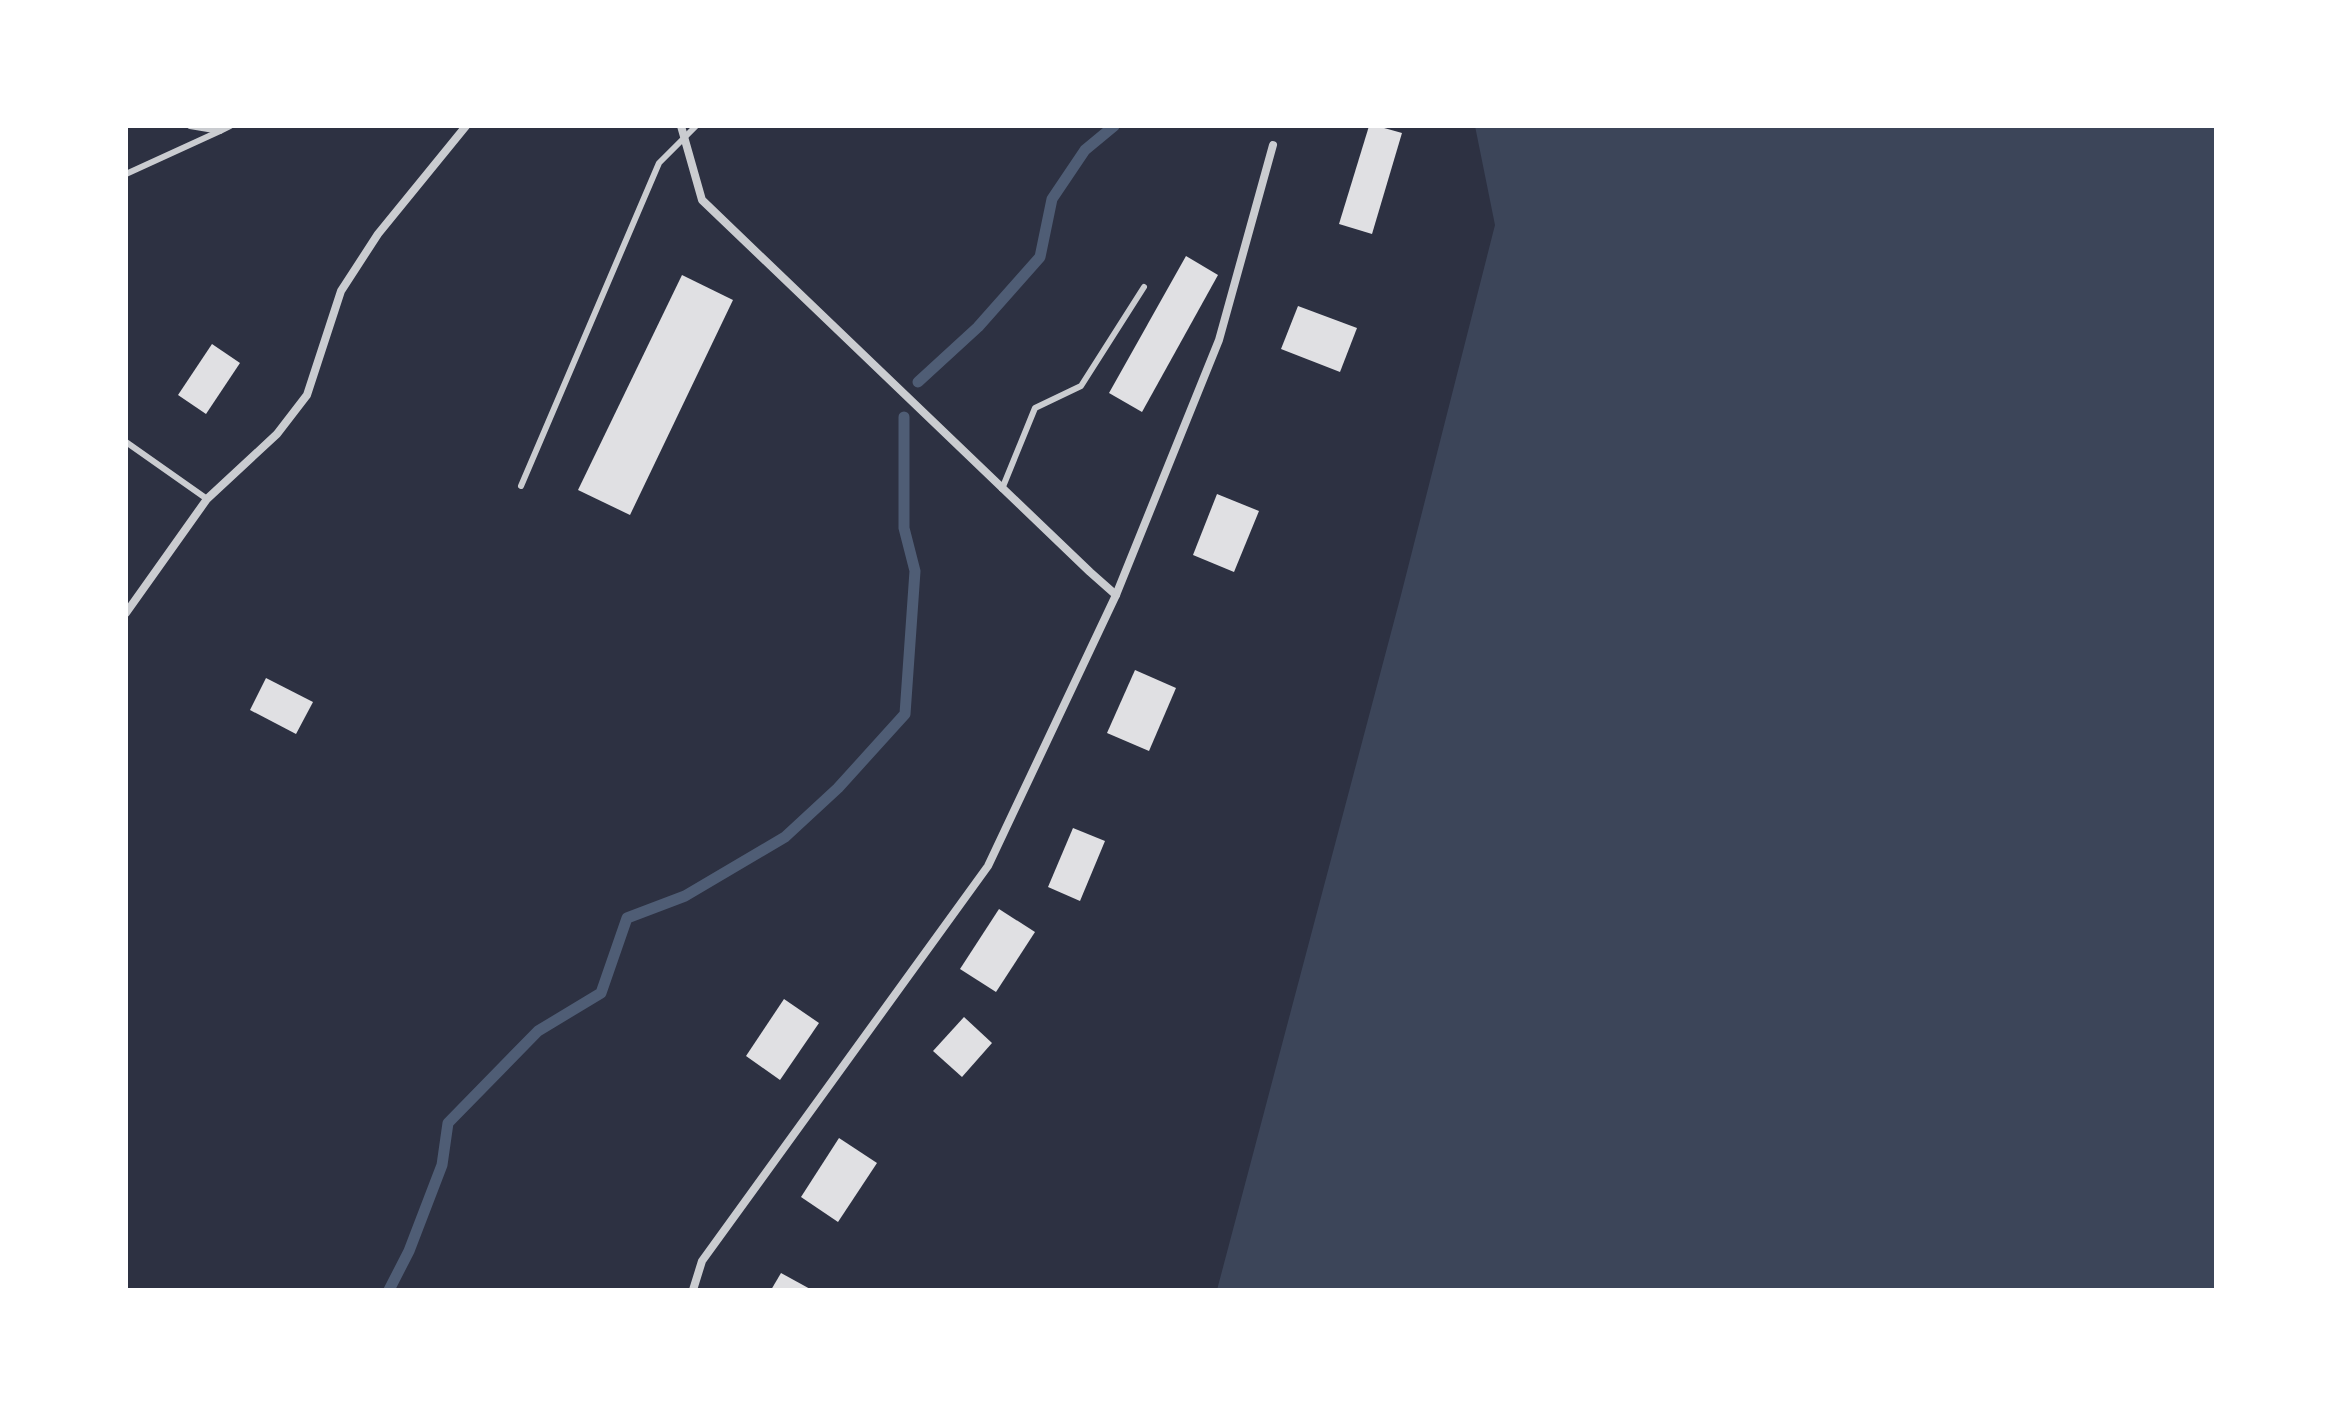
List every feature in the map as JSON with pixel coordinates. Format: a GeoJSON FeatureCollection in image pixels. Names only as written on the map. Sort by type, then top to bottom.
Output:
{"type":"FeatureCollection","features":[{"type":"Feature","properties":{"kind":"street"},"geometry":{"type":"LineString","coordinates":[[126,613],[207,499],[277,434],[307,395],[341,291],[378,234],[466,126]]}},
{"type":"Feature","properties":{"kind":"street"},"geometry":{"type":"LineString","coordinates":[[681,126],[702,200],[1116,595]]}},
{"type":"Feature","properties":{"kind":"street"},"geometry":{"type":"LineString","coordinates":[[693,1290],[702,1261],[988,866],[1116,595],[1219,340],[1273,145]]}},
{"type":"Feature","properties":{"kind":"lane"},"geometry":{"type":"LineString","coordinates":[[190,126],[220,131]]}},
{"type":"Feature","properties":{"kind":"lane"},"geometry":{"type":"LineString","coordinates":[[126,174],[230,126]]}},
{"type":"Feature","properties":{"kind":"lane"},"geometry":{"type":"LineString","coordinates":[[521,486],[659,163],[696,126]]}},
{"type":"Feature","properties":{"kind":"lane"},"geometry":{"type":"LineString","coordinates":[[1002,489],[1035,408],[1081,386],[1144,287]]}},
{"type":"Feature","properties":{"kind":"lane"},"geometry":{"type":"LineString","coordinates":[[126,442],[207,499]]}},
{"type":"Feature","properties":{"kind":"shaded area"},"geometry":{"type":"Polygon","coordinates":[[[1475,126],[2216,126],[2216,1290],[1217,1290],[1401,595],[1495,225],[1475,126]]]}},
{"type":"Feature","properties":{"kind":"building"},"geometry":{"type":"Polygon","coordinates":[[[1369,126],[1402,133],[1372,234],[1339,224],[1369,126]]]}},
{"type":"Feature","properties":{"kind":"building"},"geometry":{"type":"Polygon","coordinates":[[[1186,256],[1218,275],[1142,412],[1109,393],[1186,256]]]}},
{"type":"Feature","properties":{"kind":"building"},"geometry":{"type":"Polygon","coordinates":[[[682,275],[733,300],[630,515],[578,490],[682,275]]]}},
{"type":"Feature","properties":{"kind":"building"},"geometry":{"type":"Polygon","coordinates":[[[1298,306],[1357,328],[1340,372],[1281,349],[1298,306]]]}},
{"type":"Feature","properties":{"kind":"building"},"geometry":{"type":"Polygon","coordinates":[[[212,344],[240,363],[206,414],[178,395],[212,344]]]}},
{"type":"Feature","properties":{"kind":"building"},"geometry":{"type":"Polygon","coordinates":[[[1217,494],[1259,511],[1234,572],[1193,555],[1217,494]]]}},
{"type":"Feature","properties":{"kind":"building"},"geometry":{"type":"Polygon","coordinates":[[[1135,670],[1176,688],[1149,751],[1107,733],[1135,670]]]}},
{"type":"Feature","properties":{"kind":"building"},"geometry":{"type":"Polygon","coordinates":[[[266,678],[313,702],[296,734],[250,710],[266,678]]]}},
{"type":"Feature","properties":{"kind":"building"},"geometry":{"type":"Polygon","coordinates":[[[1073,828],[1105,841],[1080,901],[1048,887],[1073,828]]]}},
{"type":"Feature","properties":{"kind":"building"},"geometry":{"type":"Polygon","coordinates":[[[999,909],[1035,932],[996,992],[960,969],[999,909]]]}},
{"type":"Feature","properties":{"kind":"building"},"geometry":{"type":"Polygon","coordinates":[[[784,999],[819,1023],[780,1080],[746,1056],[784,999]]]}},
{"type":"Feature","properties":{"kind":"building"},"geometry":{"type":"Polygon","coordinates":[[[964,1017],[992,1043],[962,1077],[933,1051],[964,1017]]]}},
{"type":"Feature","properties":{"kind":"building"},"geometry":{"type":"Polygon","coordinates":[[[839,1138],[877,1163],[838,1222],[801,1197],[839,1138]]]}},
{"type":"Feature","properties":{"kind":"building"},"geometry":{"type":"Polygon","coordinates":[[[781,1273],[812,1290],[771,1290],[781,1273]]]}},
{"type":"Feature","properties":{"kind":"waterway"},"geometry":{"type":"LineString","coordinates":[[918,382],[978,327],[1040,257],[1052,199],[1085,150],[1114,126]]}},
{"type":"Feature","properties":{"kind":"waterway"},"geometry":{"type":"LineString","coordinates":[[389,1290],[409,1251],[442,1165],[448,1123],[538,1031],[601,993],[627,918],[685,896],[785,837],[838,788],[905,714],[915,571],[904,528],[904,417]]}}]}
